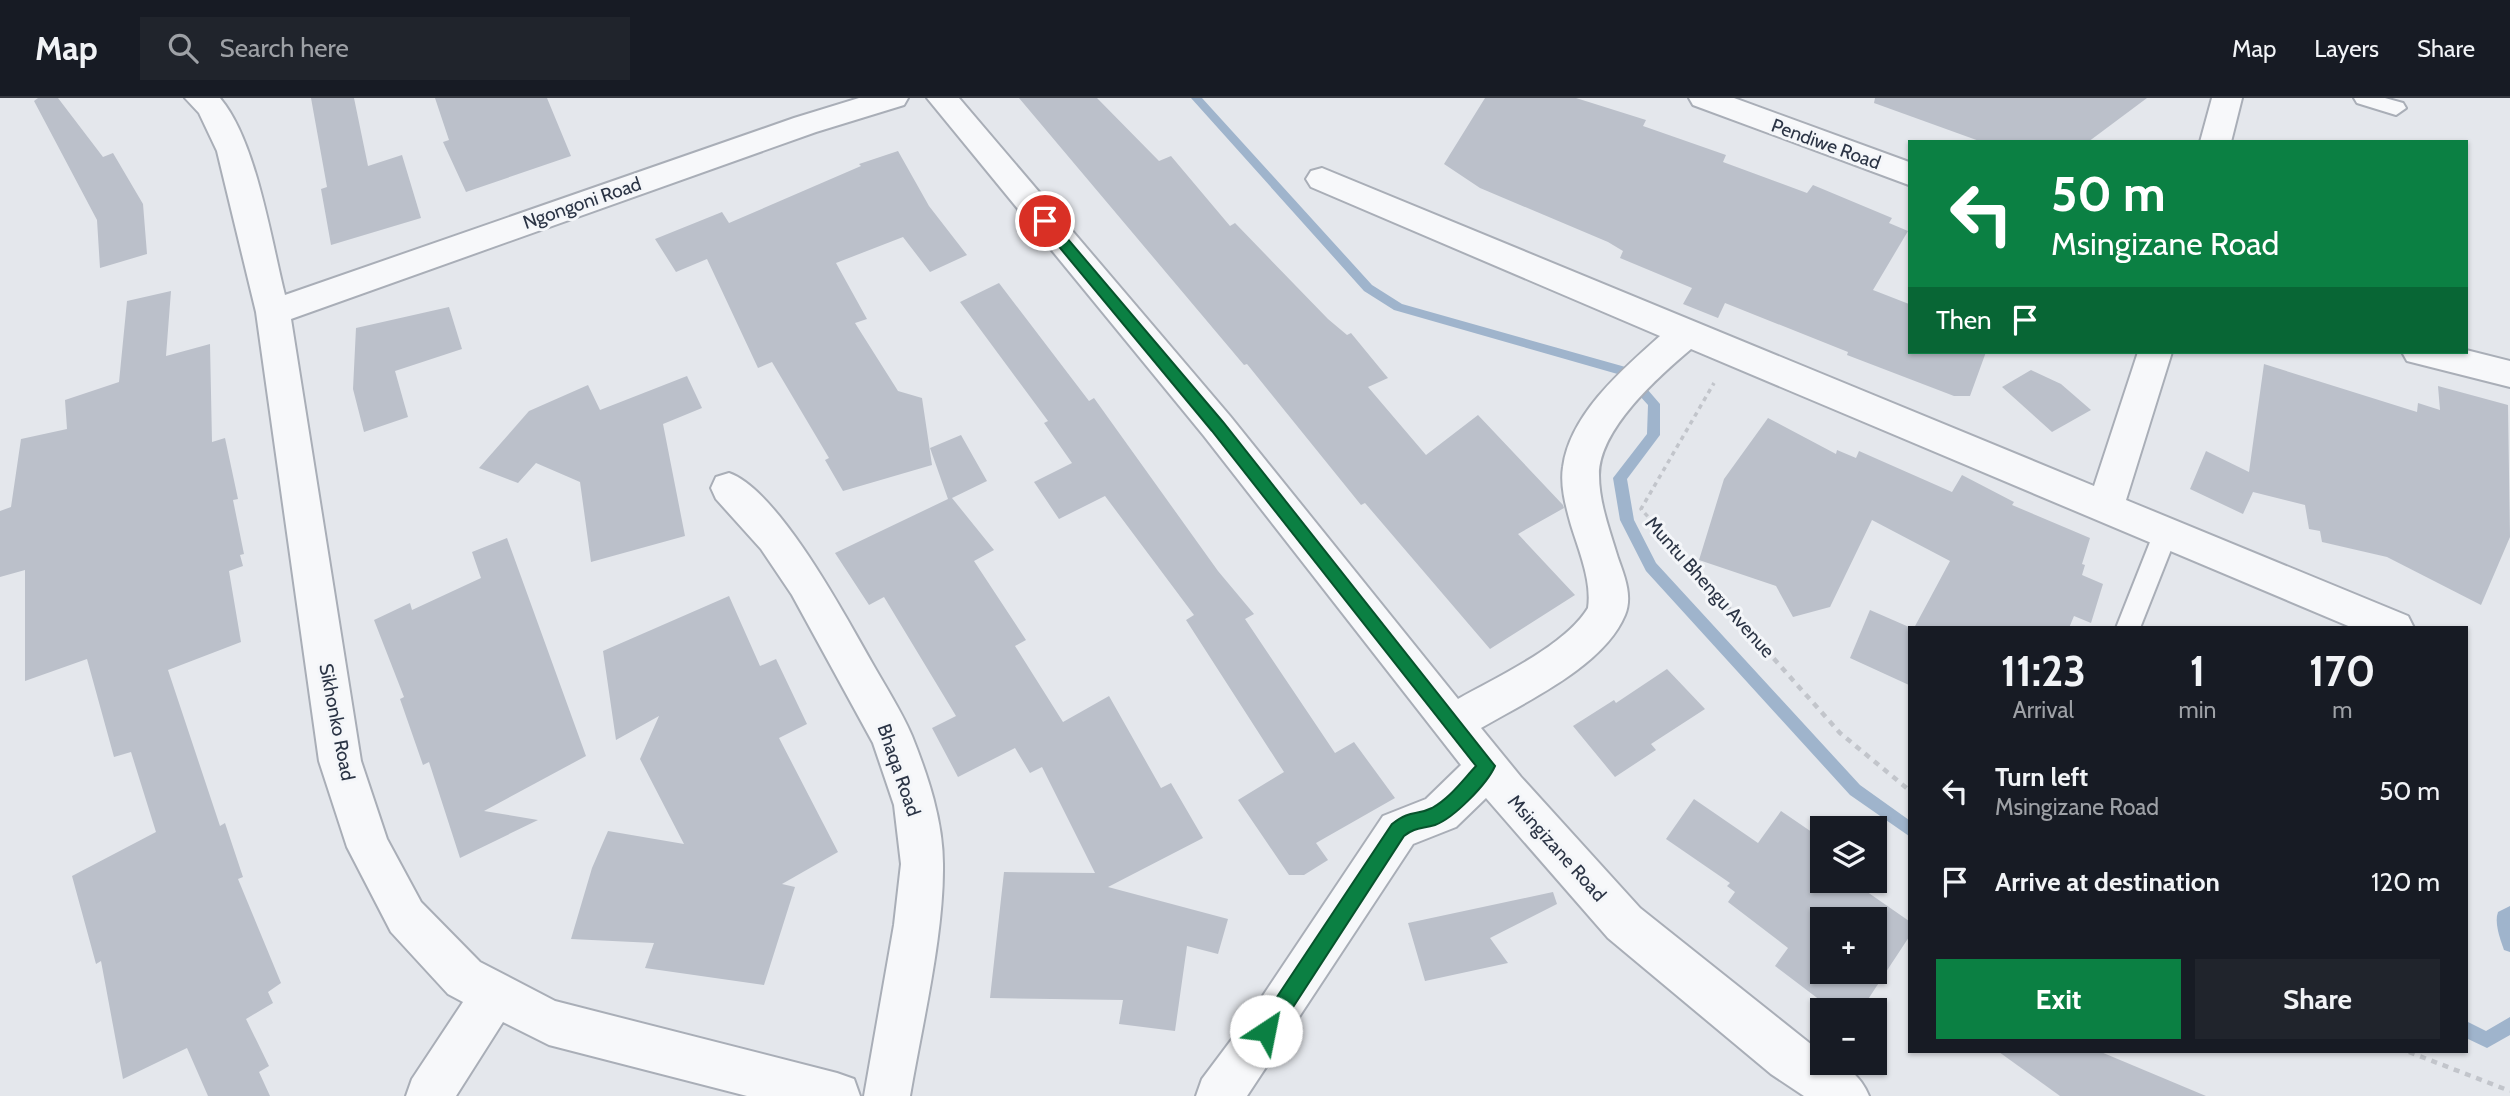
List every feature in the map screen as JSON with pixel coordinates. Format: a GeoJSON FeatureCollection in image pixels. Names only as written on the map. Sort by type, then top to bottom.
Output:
{"type":"FeatureCollection","features":[{"type":"Feature","properties":{"kind":"street","name":"Sikhonko Road"},"geometry":{"type":"LineString","coordinates":[[200,98],[211,107],[233,151],[273,312],[341,761],[368,847],[406,917],[464,978],[549,1022],[837,1096]]}},
{"type":"Feature","properties":{"kind":"street","name":"Ngongoni Road"},"geometry":{"type":"LineString","coordinates":[[273,312],[805,125],[893,98]]}},
{"type":"Feature","properties":{"kind":"street","name":"Msingizane Road"},"geometry":{"type":"LineString","coordinates":[[942,98],[1217,426],[1486,766],[1624,923],[1787,1058],[1846,1096]]}},
{"type":"Feature","properties":{"kind":"street","name":"Pendiwe Road"},"geometry":{"type":"LineString","coordinates":[[1704,98],[1908,174]]}},
{"type":"Feature","properties":{"kind":"street"},"geometry":{"type":"LineString","coordinates":[[2216,140],[2227,98]]}},
{"type":"Feature","properties":{"kind":"street"},"geometry":{"type":"LineString","coordinates":[[1322,179],[1674,344],[1731,353],[2106,506],[2390,626]]}},
{"type":"Feature","properties":{"kind":"street"},"geometry":{"type":"LineString","coordinates":[[1452,723],[1556,662],[1592,632],[1606,612],[1608,589],[1581,489],[1581,464],[1591,436],[1608,414],[1674,344]]}},
{"type":"Feature","properties":{"kind":"street"},"geometry":{"type":"LineString","coordinates":[[2106,506],[2154,354]]}},
{"type":"Feature","properties":{"kind":"street"},"geometry":{"type":"LineString","coordinates":[[2427,354],[2510,374]]}},
{"type":"Feature","properties":{"kind":"street","name":"Bhaqa Road"},"geometry":{"type":"LineString","coordinates":[[729,488],[774,538],[806,583],[892,737],[915,805],[922,864],[916,925],[887,1096]]}},
{"type":"Feature","properties":{"kind":"street"},"geometry":{"type":"LineString","coordinates":[[1219,1096],[1266,1031],[1398,830],[1411,820],[1432,818],[1452,804],[1486,766]]}},
{"type":"Feature","properties":{"kind":"street"},"geometry":{"type":"LineString","coordinates":[[429,1096],[495,994]]}},
{"type":"Feature","properties":{"kind":"lane"},"geometry":{"type":"LineString","coordinates":[[2364,98],[2396,108]]}},
{"type":"Feature","properties":{"kind":"lane"},"geometry":{"type":"LineString","coordinates":[[2129,626],[2166,532]]}},
{"type":"Feature","properties":{"kind":"path","name":"Muntu Bhengu Avenue"},"geometry":{"type":"LineString","coordinates":[[1731,353],[1641,509],[1840,733],[1908,789]]}},
{"type":"Feature","properties":{"kind":"path"},"geometry":{"type":"LineString","coordinates":[[2412,1053],[2510,1091]]}},
{"type":"Feature","properties":{"kind":"building"},"geometry":{"type":"Polygon","coordinates":[[[38,98],[58,98],[103,157],[113,153],[143,204],[147,254],[100,268],[97,220],[34,101],[38,98]]]}},
{"type":"Feature","properties":{"kind":"building"},"geometry":{"type":"Polygon","coordinates":[[[311,98],[354,98],[368,166],[402,155],[421,218],[331,245],[321,189],[327,187],[311,98]]]}},
{"type":"Feature","properties":{"kind":"building"},"geometry":{"type":"Polygon","coordinates":[[[435,98],[547,98],[571,156],[466,192],[443,142],[449,140],[435,98]]]}},
{"type":"Feature","properties":{"kind":"building"},"geometry":{"type":"Polygon","coordinates":[[[1019,98],[1097,98],[1159,161],[1171,156],[1230,226],[1235,223],[1328,319],[1347,335],[1351,333],[1388,378],[1368,387],[1426,455],[1478,415],[1563,505],[1564,508],[1518,534],[1575,595],[1490,649],[1365,503],[1361,505],[1247,364],[1244,365],[1019,98]]]}},
{"type":"Feature","properties":{"kind":"building"},"geometry":{"type":"Polygon","coordinates":[[[1485,98],[1576,98],[1646,120],[1643,126],[1726,155],[1723,162],[1807,193],[1813,185],[1892,218],[1889,223],[1908,231],[1873,290],[1908,304],[1908,354],[1985,354],[1970,396],[1954,396],[1847,355],[1848,352],[1725,303],[1718,318],[1683,304],[1692,288],[1620,258],[1623,251],[1608,242],[1480,188],[1444,164],[1485,98]]]}},
{"type":"Feature","properties":{"kind":"building"},"geometry":{"type":"Polygon","coordinates":[[[1875,98],[2147,98],[2091,140],[1976,140],[1874,103],[1875,98]]]}},
{"type":"Feature","properties":{"kind":"building"},"geometry":{"type":"Polygon","coordinates":[[[898,151],[929,206],[967,255],[930,272],[903,237],[836,263],[867,319],[855,323],[898,391],[922,398],[932,465],[843,491],[825,460],[829,458],[772,362],[758,368],[707,259],[676,272],[655,239],[722,212],[729,223],[861,166],[859,164],[898,151]]]}},
{"type":"Feature","properties":{"kind":"building"},"geometry":{"type":"Polygon","coordinates":[[[999,283],[1089,401],[1094,398],[1218,571],[1254,614],[1245,619],[1335,753],[1354,742],[1395,798],[1316,843],[1328,860],[1304,875],[1289,875],[1238,800],[1284,772],[1186,620],[1194,615],[1105,496],[1059,519],[1034,482],[1072,463],[1044,423],[1048,421],[960,302],[999,283]]]}},
{"type":"Feature","properties":{"kind":"building"},"geometry":{"type":"Polygon","coordinates":[[[171,291],[166,356],[210,344],[212,442],[225,438],[238,499],[233,500],[244,554],[240,555],[243,566],[229,571],[241,642],[168,670],[220,826],[225,823],[243,877],[238,879],[281,983],[268,992],[273,1003],[246,1019],[269,1066],[259,1072],[270,1096],[208,1096],[187,1048],[123,1079],[101,961],[96,964],[72,876],[156,832],[131,752],[114,757],[87,659],[25,681],[25,570],[0,577],[0,511],[11,507],[21,439],[67,429],[65,400],[119,382],[127,301],[171,291]]]}},
{"type":"Feature","properties":{"kind":"building"},"geometry":{"type":"Polygon","coordinates":[[[449,307],[462,349],[395,371],[408,417],[364,432],[353,389],[356,328],[449,307]]]}},
{"type":"Feature","properties":{"kind":"building"},"geometry":{"type":"Polygon","coordinates":[[[2264,364],[2417,412],[2418,403],[2440,410],[2438,386],[2508,405],[2510,537],[2481,605],[2387,557],[2322,542],[2320,531],[2309,529],[2305,505],[2253,492],[2243,514],[2190,489],[2206,451],[2249,472],[2264,364]]]}},
{"type":"Feature","properties":{"kind":"building"},"geometry":{"type":"Polygon","coordinates":[[[2031,370],[2061,384],[2091,410],[2052,432],[2002,387],[2031,370]]]}},
{"type":"Feature","properties":{"kind":"building"},"geometry":{"type":"Polygon","coordinates":[[[687,376],[702,408],[663,424],[685,536],[591,562],[580,482],[536,463],[518,483],[479,468],[529,411],[588,385],[600,410],[687,376]]]}},
{"type":"Feature","properties":{"kind":"building"},"geometry":{"type":"Polygon","coordinates":[[[1768,418],[1836,454],[1837,450],[1856,458],[1859,451],[1952,492],[1962,475],[2014,502],[2012,505],[2090,538],[2082,564],[2085,565],[2082,575],[2103,584],[2091,623],[2074,616],[2070,626],[1915,626],[1950,561],[1872,520],[1830,607],[1793,617],[1776,586],[1699,560],[1724,479],[1768,418]]]}},
{"type":"Feature","properties":{"kind":"building"},"geometry":{"type":"Polygon","coordinates":[[[961,435],[987,481],[952,498],[994,550],[974,561],[1026,640],[1015,646],[1063,722],[1109,696],[1161,788],[1171,783],[1203,838],[1108,887],[1228,919],[1218,954],[1187,946],[1175,1031],[1119,1024],[1123,1000],[990,998],[1004,872],[1095,873],[1042,767],[1030,773],[1015,748],[958,777],[932,728],[956,716],[884,597],[869,605],[835,553],[948,499],[930,448],[961,435]]]}},
{"type":"Feature","properties":{"kind":"building"},"geometry":{"type":"Polygon","coordinates":[[[507,538],[586,756],[484,811],[538,820],[460,858],[429,762],[423,765],[400,699],[404,697],[374,620],[410,603],[412,610],[481,578],[472,552],[507,538]]]}},
{"type":"Feature","properties":{"kind":"building"},"geometry":{"type":"Polygon","coordinates":[[[729,596],[760,666],[776,659],[807,724],[779,738],[838,852],[782,884],[795,887],[764,985],[645,968],[654,943],[571,939],[592,868],[608,831],[684,844],[640,759],[659,716],[616,740],[603,651],[729,596]]]}},
{"type":"Feature","properties":{"kind":"building"},"geometry":{"type":"Polygon","coordinates":[[[1870,610],[1908,627],[1908,685],[1850,658],[1870,610]]]}},
{"type":"Feature","properties":{"kind":"building"},"geometry":{"type":"Polygon","coordinates":[[[1667,669],[1705,709],[1651,744],[1656,750],[1615,777],[1573,726],[1614,700],[1616,703],[1667,669]]]}},
{"type":"Feature","properties":{"kind":"building"},"geometry":{"type":"Polygon","coordinates":[[[1694,799],[1758,843],[1781,811],[1810,831],[1810,893],[1869,893],[1908,920],[1908,939],[1887,970],[1887,907],[1810,907],[1810,984],[1878,984],[1869,998],[1817,998],[1775,966],[1788,948],[1728,902],[1735,892],[1727,886],[1730,883],[1666,839],[1694,799]]]}},
{"type":"Feature","properties":{"kind":"building"},"geometry":{"type":"Polygon","coordinates":[[[1553,892],[1557,904],[1490,938],[1508,963],[1425,981],[1408,923],[1553,892]]]}},
{"type":"Feature","properties":{"kind":"building"},"geometry":{"type":"Polygon","coordinates":[[[2000,1053],[2103,1053],[2206,1096],[2060,1096],[2000,1053]]]}},
{"type":"Feature","properties":{"kind":"waterway"},"geometry":{"type":"LineString","coordinates":[[1196,98],[1368,288],[1398,307],[1625,371],[1654,404],[1653,435],[1620,478],[1627,520],[1651,567],[1855,790],[1908,828]]}},
{"type":"Feature","properties":{"kind":"waterway"},"geometry":{"type":"LineString","coordinates":[[2510,914],[2504,917],[2510,944]]}},
{"type":"Feature","properties":{"kind":"waterway"},"geometry":{"type":"LineString","coordinates":[[2468,1030],[2487,1040],[2510,1025]]}},
{"type":"Feature","properties":{"kind":"route"},"geometry":{"type":"LineString","coordinates":[[1045,221],[1217,426],[1486,766],[1452,804],[1432,818],[1411,820],[1398,830],[1266,1031]]}}]}
